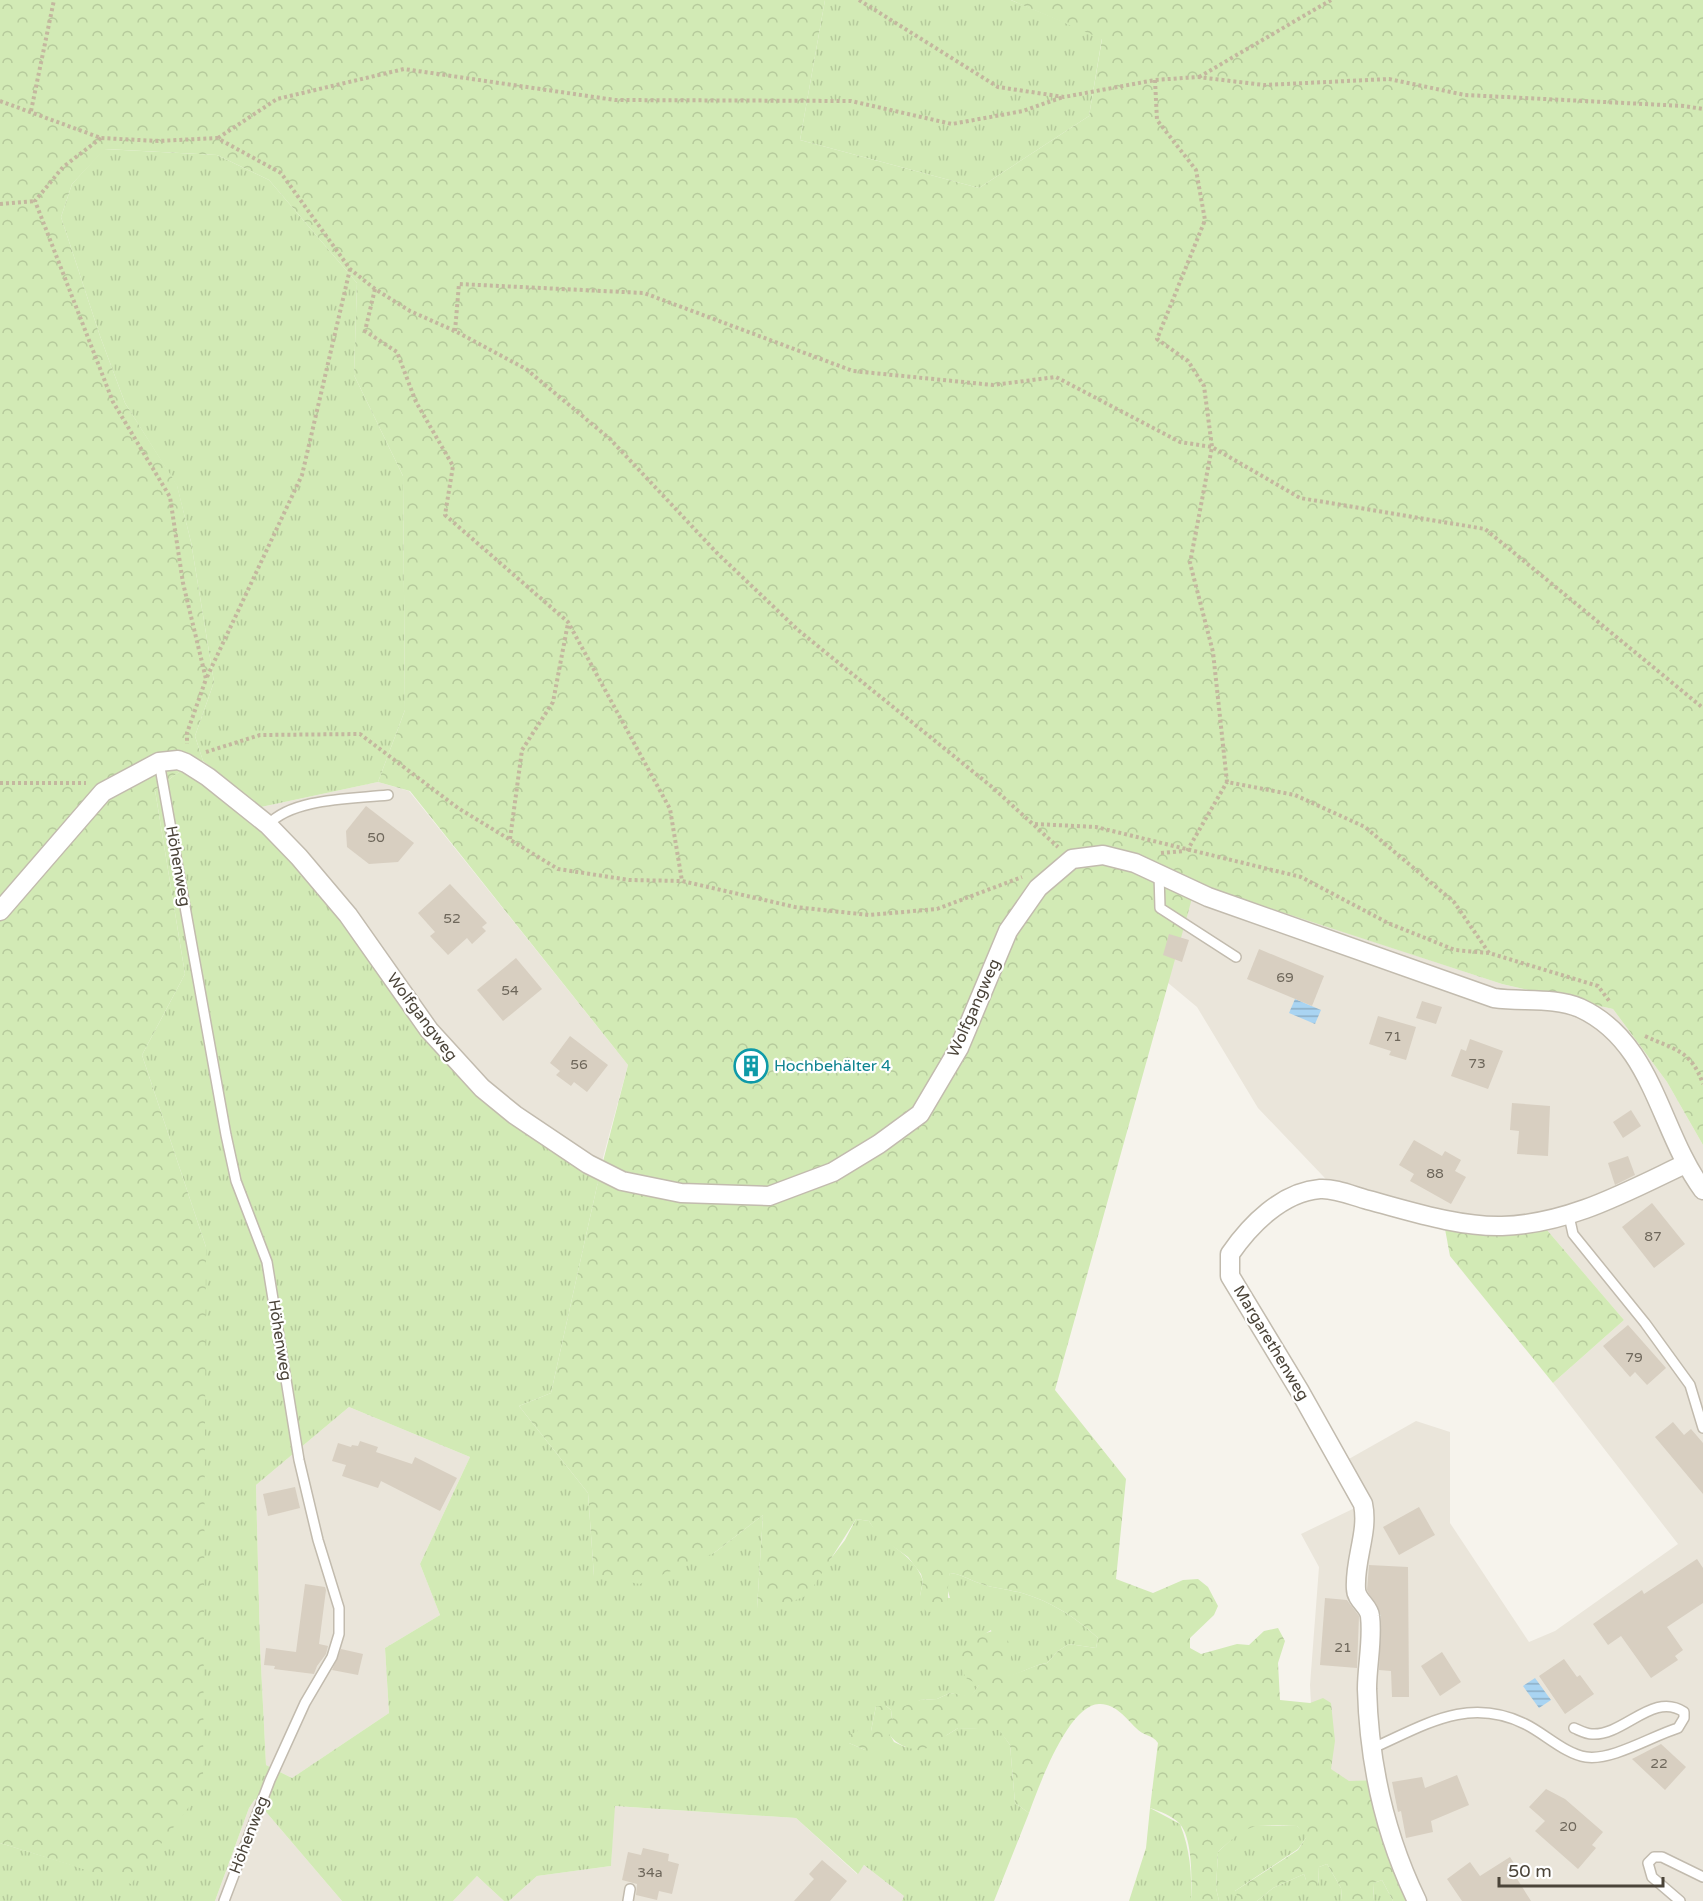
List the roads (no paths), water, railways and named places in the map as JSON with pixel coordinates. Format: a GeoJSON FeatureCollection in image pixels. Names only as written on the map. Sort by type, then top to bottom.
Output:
{"type":"FeatureCollection","features":[{"type":"Feature","properties":{"kind":"street","name":"Wolfgangweg"},"geometry":{"type":"LineString","coordinates":[[159,762],[178,760],[186,763],[208,777],[268,825],[348,915],[429,1030],[482,1088],[515,1115],[588,1164],[622,1181],[681,1193],[769,1196],[833,1172],[879,1144],[920,1114],[959,1048],[1008,931],[1038,888],[1072,859],[1103,855],[1136,863],[1159,874]]}},
{"type":"Feature","properties":{"kind":"street"},"geometry":{"type":"LineString","coordinates":[[0,911],[103,792],[159,762]]}},
{"type":"Feature","properties":{"kind":"street"},"geometry":{"type":"LineString","coordinates":[[1159,874],[1208,897],[1494,998],[1516,1002],[1554,1001],[1580,1008],[1621,1038],[1632,1053],[1658,1097],[1685,1164],[1703,1190]]}},
{"type":"Feature","properties":{"kind":"street","name":"Margarethenweg"},"geometry":{"type":"LineString","coordinates":[[1417,1901],[1393,1846],[1373,1764],[1367,1689],[1371,1614],[1356,1593],[1355,1567],[1366,1517],[1363,1504],[1299,1390],[1230,1276],[1230,1254],[1264,1215],[1280,1204],[1321,1189],[1475,1224],[1501,1226],[1569,1216],[1603,1204],[1685,1164]]}},
{"type":"Feature","properties":{"kind":"lane","name":"Höhenweg"},"geometry":{"type":"LineString","coordinates":[[159,762],[226,1135],[236,1181],[267,1262],[299,1460],[318,1540],[339,1608],[339,1634],[332,1657],[305,1703],[270,1780],[224,1901]]}},
{"type":"Feature","properties":{"kind":"lane"},"geometry":{"type":"LineString","coordinates":[[268,825],[276,816],[292,807],[388,795]]}},
{"type":"Feature","properties":{"kind":"lane"},"geometry":{"type":"LineString","coordinates":[[1159,874],[1160,908],[1236,957]]}},
{"type":"Feature","properties":{"kind":"lane"},"geometry":{"type":"LineString","coordinates":[[1569,1216],[1573,1234],[1645,1323],[1689,1385],[1703,1428]]}},
{"type":"Feature","properties":{"kind":"lane"},"geometry":{"type":"LineString","coordinates":[[1373,1748],[1452,1714],[1475,1711],[1496,1714],[1525,1724],[1584,1757],[1599,1757],[1678,1728],[1684,1718],[1684,1712],[1676,1706],[1662,1706],[1608,1731],[1592,1734],[1574,1728]]}},
{"type":"Feature","properties":{"kind":"lane"},"geometry":{"type":"LineString","coordinates":[[1680,1901],[1652,1877],[1648,1863],[1654,1857],[1662,1857],[1703,1877]]}},
{"type":"Feature","properties":{"kind":"lane"},"geometry":{"type":"LineString","coordinates":[[628,1901],[630,1889]]}},
{"type":"Feature","properties":{"kind":"water"},"geometry":{"type":"Polygon","coordinates":[[[1295,999],[1321,1010],[1315,1024],[1289,1013],[1295,999]]]}},
{"type":"Feature","properties":{"kind":"water"},"geometry":{"type":"Polygon","coordinates":[[[1535,1678],[1551,1700],[1539,1708],[1523,1686],[1535,1678]]]}},
{"type":"Feature","properties":{"kind":"place","name":"Hochbehälter 4"},"geometry":{"type":"Point","coordinates":[751,1066]}}]}
